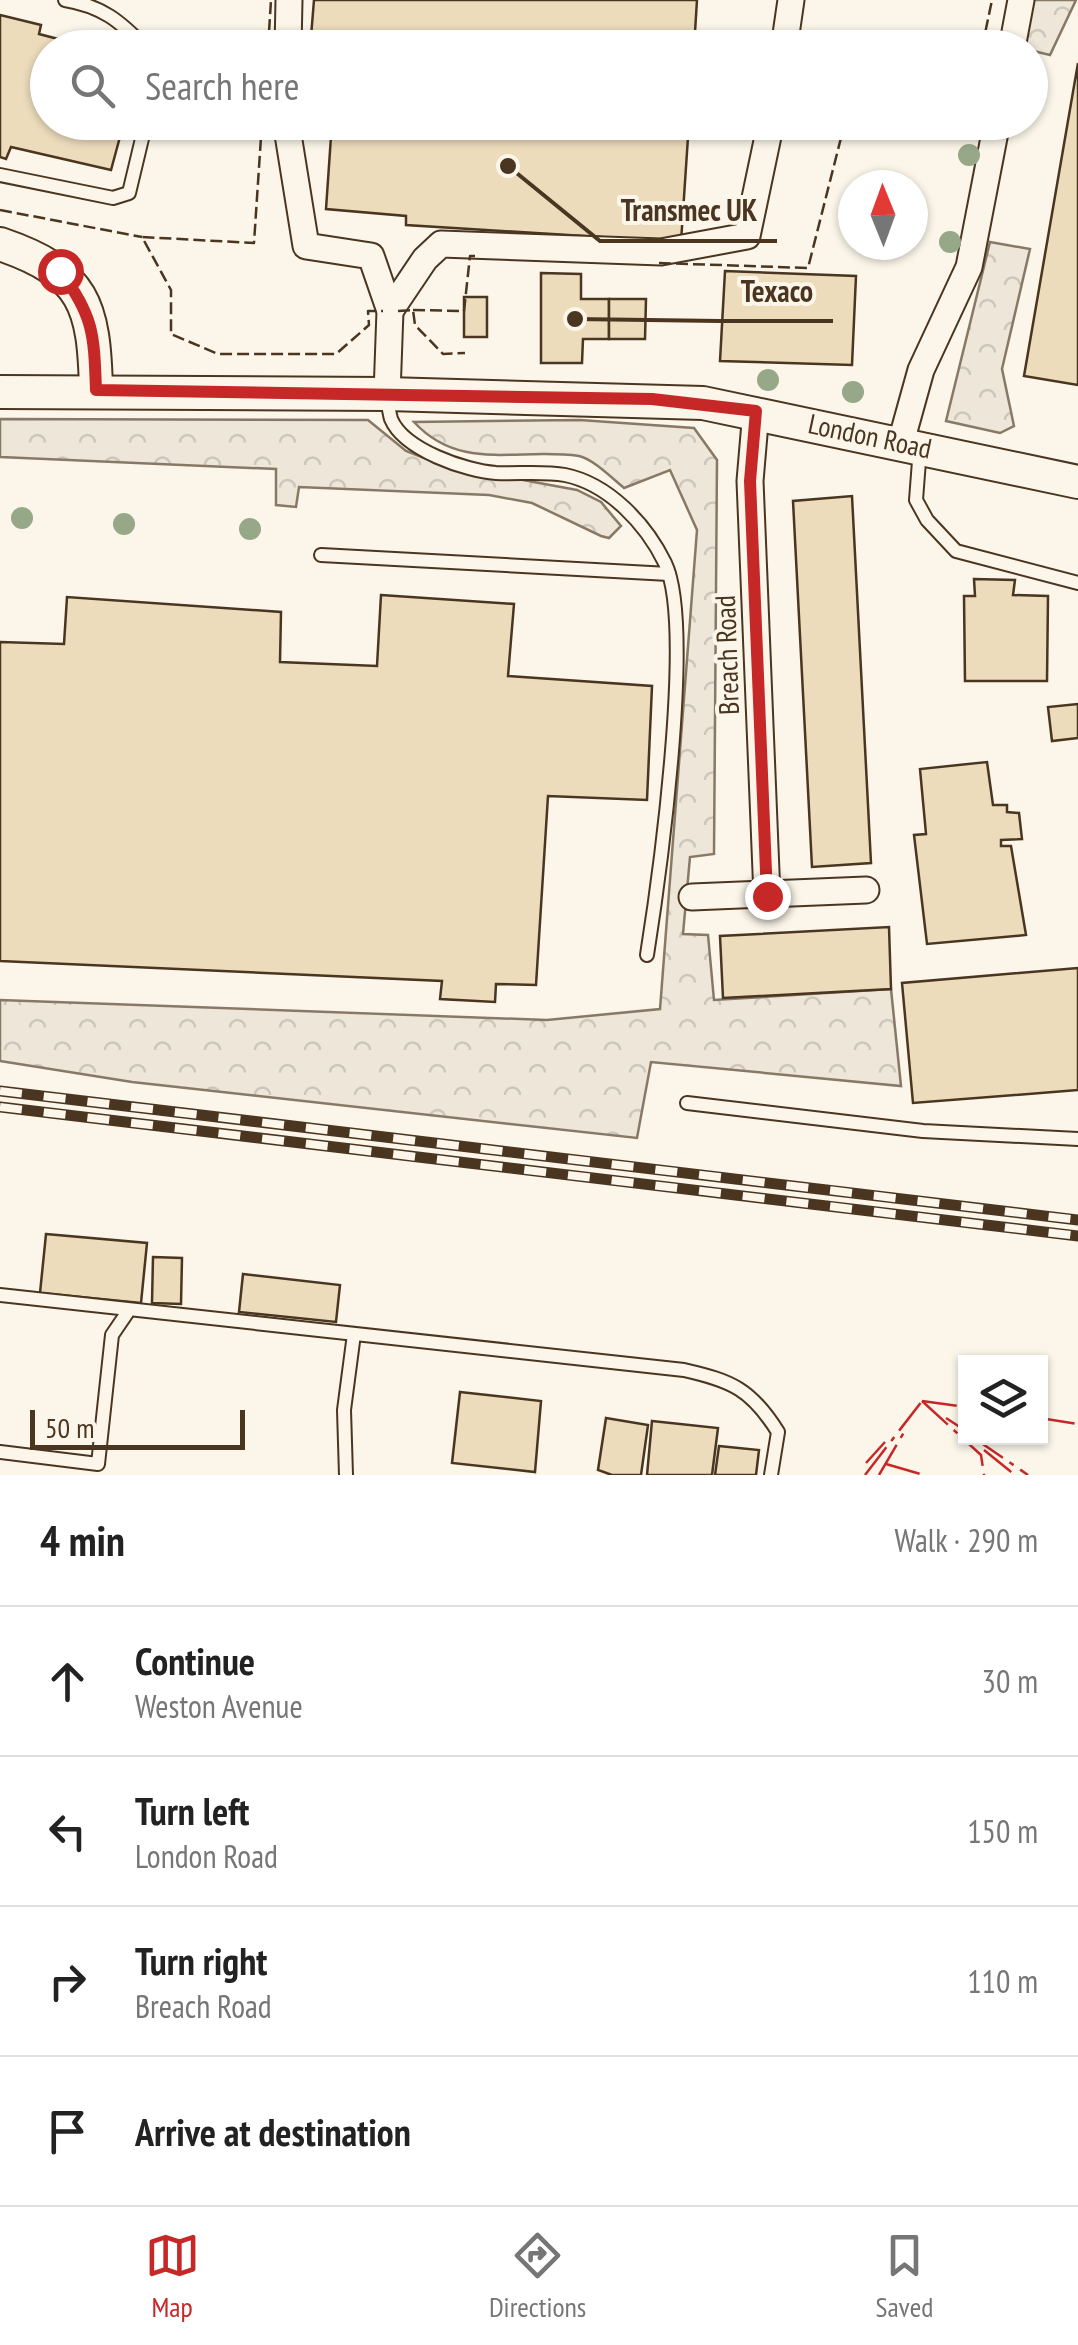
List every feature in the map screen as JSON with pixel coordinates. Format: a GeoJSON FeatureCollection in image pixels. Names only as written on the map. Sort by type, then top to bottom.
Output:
{"type":"FeatureCollection","features":[{"type":"Feature","properties":{"kind":"street"},"geometry":{"type":"LineString","coordinates":[[288,30],[289,0]]}},
{"type":"Feature","properties":{"kind":"street"},"geometry":{"type":"LineString","coordinates":[[787,30],[792,0]]}},
{"type":"Feature","properties":{"kind":"street"},"geometry":{"type":"LineString","coordinates":[[1015,30],[1021,0]]}},
{"type":"Feature","properties":{"kind":"street"},"geometry":{"type":"LineString","coordinates":[[289,140],[306,246],[371,256],[390,311],[387,394]]}},
{"type":"Feature","properties":{"kind":"street"},"geometry":{"type":"LineString","coordinates":[[390,311],[425,259],[441,244],[660,252],[747,236],[767,140]]}},
{"type":"Feature","properties":{"kind":"street"},"geometry":{"type":"LineString","coordinates":[[911,444],[921,370],[970,267],[995,140]]}},
{"type":"Feature","properties":{"kind":"street"},"geometry":{"type":"LineString","coordinates":[[0,244],[60,271],[87,306],[95,348],[96,390]]}},
{"type":"Feature","properties":{"kind":"street","name":"London Road"},"geometry":{"type":"LineString","coordinates":[[0,392],[96,390],[652,399],[756,411],[1078,482]]}},
{"type":"Feature","properties":{"kind":"street","name":"Breach Road"},"geometry":{"type":"LineString","coordinates":[[756,411],[750,481],[767,896]]}},
{"type":"Feature","properties":{"kind":"street"},"geometry":{"type":"LineString","coordinates":[[692,898],[866,890]]}},
{"type":"Feature","properties":{"kind":"lane"},"geometry":{"type":"LineString","coordinates":[[65,0],[89,4],[116,16],[129,30]]}},
{"type":"Feature","properties":{"kind":"lane"},"geometry":{"type":"LineString","coordinates":[[0,176],[113,198],[129,194],[142,140]]}},
{"type":"Feature","properties":{"kind":"lane"},"geometry":{"type":"LineString","coordinates":[[387,394],[391,420],[405,436],[443,457],[492,473],[566,475],[598,488],[630,512],[653,542],[668,574],[676,602],[676,652],[658,884],[647,956]]}},
{"type":"Feature","properties":{"kind":"lane"},"geometry":{"type":"LineString","coordinates":[[911,444],[916,500],[927,520],[956,550],[1078,583]]}},
{"type":"Feature","properties":{"kind":"lane"},"geometry":{"type":"LineString","coordinates":[[321,555],[668,574]]}},
{"type":"Feature","properties":{"kind":"lane"},"geometry":{"type":"LineString","coordinates":[[688,1103],[923,1131],[1078,1139]]}},
{"type":"Feature","properties":{"kind":"lane"},"geometry":{"type":"LineString","coordinates":[[0,1295],[127,1312],[684,1370],[725,1380],[759,1402],[778,1432],[771,1475]]}},
{"type":"Feature","properties":{"kind":"lane"},"geometry":{"type":"LineString","coordinates":[[0,1452],[98,1464],[112,1335],[127,1312]]}},
{"type":"Feature","properties":{"kind":"lane"},"geometry":{"type":"LineString","coordinates":[[346,1475],[344,1410],[354,1334]]}},
{"type":"Feature","properties":{"kind":"green space"},"geometry":{"type":"Polygon","coordinates":[[[1032,0],[1076,0],[1050,55],[1048,30],[1025,30],[1032,0]]]}},
{"type":"Feature","properties":{"kind":"green space"},"geometry":{"type":"Polygon","coordinates":[[[990,242],[1030,249],[1002,369],[1014,426],[1000,433],[946,421],[990,242]]]}},
{"type":"Feature","properties":{"kind":"green space"},"geometry":{"type":"Polygon","coordinates":[[[0,419],[368,420],[406,451],[442,465],[577,490],[601,502],[621,526],[609,538],[532,503],[489,495],[299,487],[296,507],[276,505],[276,469],[0,457],[0,419]]]}},
{"type":"Feature","properties":{"kind":"green space"},"geometry":{"type":"Polygon","coordinates":[[[580,420],[694,428],[717,460],[714,854],[690,857],[683,934],[708,935],[714,1000],[891,989],[901,1086],[651,1062],[637,1138],[132,1082],[0,1061],[0,1000],[547,1020],[660,1009],[697,530],[670,470],[624,488],[579,456],[471,453],[432,438],[414,422],[580,420]]]}},
{"type":"Feature","properties":{"kind":"building"},"geometry":{"type":"Polygon","coordinates":[[[314,0],[697,0],[695,30],[312,30],[314,0]]]}},
{"type":"Feature","properties":{"kind":"building"},"geometry":{"type":"Polygon","coordinates":[[[0,15],[41,25],[40,30],[30,30],[30,140],[119,140],[111,170],[11,147],[6,159],[0,157],[0,15]]]}},
{"type":"Feature","properties":{"kind":"building"},"geometry":{"type":"Polygon","coordinates":[[[1078,63],[1078,385],[1024,376],[1078,63]]]}},
{"type":"Feature","properties":{"kind":"building"},"geometry":{"type":"Polygon","coordinates":[[[331,140],[688,140],[681,242],[406,225],[406,216],[326,209],[331,140]]]}},
{"type":"Feature","properties":{"kind":"building"},"geometry":{"type":"Polygon","coordinates":[[[725,271],[856,276],[852,365],[720,361],[725,271]]]}},
{"type":"Feature","properties":{"kind":"building"},"geometry":{"type":"Polygon","coordinates":[[[541,273],[581,274],[581,299],[609,299],[609,339],[583,339],[582,363],[541,363],[541,273]]]}},
{"type":"Feature","properties":{"kind":"building"},"geometry":{"type":"Polygon","coordinates":[[[464,297],[487,297],[487,337],[464,337],[464,297]]]}},
{"type":"Feature","properties":{"kind":"building"},"geometry":{"type":"Polygon","coordinates":[[[609,299],[646,299],[645,339],[609,339],[609,299]]]}},
{"type":"Feature","properties":{"kind":"building"},"geometry":{"type":"Polygon","coordinates":[[[852,496],[871,863],[812,867],[793,501],[852,496]]]}},
{"type":"Feature","properties":{"kind":"building"},"geometry":{"type":"Polygon","coordinates":[[[974,579],[1015,580],[1013,595],[1048,596],[1047,681],[965,681],[964,596],[975,596],[974,579]]]}},
{"type":"Feature","properties":{"kind":"building"},"geometry":{"type":"Polygon","coordinates":[[[381,595],[514,604],[508,676],[652,686],[647,800],[548,796],[536,985],[496,984],[495,1002],[440,999],[442,981],[0,961],[0,642],[64,644],[67,597],[281,612],[280,662],[377,666],[381,595]]]}},
{"type":"Feature","properties":{"kind":"building"},"geometry":{"type":"Polygon","coordinates":[[[1078,704],[1078,738],[1052,741],[1048,707],[1078,704]]]}},
{"type":"Feature","properties":{"kind":"building"},"geometry":{"type":"Polygon","coordinates":[[[987,762],[993,805],[1007,805],[1007,812],[1019,813],[1022,839],[1001,840],[1001,846],[1011,846],[1026,935],[927,944],[914,835],[926,834],[920,769],[987,762]]]}},
{"type":"Feature","properties":{"kind":"building"},"geometry":{"type":"Polygon","coordinates":[[[889,927],[891,989],[723,998],[720,936],[889,927]]]}},
{"type":"Feature","properties":{"kind":"building"},"geometry":{"type":"Polygon","coordinates":[[[1078,968],[1078,1090],[913,1103],[902,983],[1078,968]]]}},
{"type":"Feature","properties":{"kind":"building"},"geometry":{"type":"Polygon","coordinates":[[[46,1234],[147,1243],[141,1303],[40,1293],[46,1234]]]}},
{"type":"Feature","properties":{"kind":"building"},"geometry":{"type":"Polygon","coordinates":[[[153,1257],[182,1258],[181,1304],[152,1303],[153,1257]]]}},
{"type":"Feature","properties":{"kind":"building"},"geometry":{"type":"Polygon","coordinates":[[[243,1274],[340,1285],[336,1322],[239,1312],[243,1274]]]}},
{"type":"Feature","properties":{"kind":"building"},"geometry":{"type":"Polygon","coordinates":[[[460,1392],[541,1401],[535,1472],[452,1463],[460,1392]]]}},
{"type":"Feature","properties":{"kind":"building"},"geometry":{"type":"Polygon","coordinates":[[[606,1418],[648,1425],[641,1475],[612,1475],[598,1470],[606,1418]]]}},
{"type":"Feature","properties":{"kind":"building"},"geometry":{"type":"Polygon","coordinates":[[[652,1421],[718,1428],[712,1475],[647,1475],[652,1421]]]}},
{"type":"Feature","properties":{"kind":"building"},"geometry":{"type":"Polygon","coordinates":[[[719,1446],[759,1450],[756,1475],[715,1475],[719,1446]]]}},
{"type":"Feature","properties":{"kind":"railway"},"geometry":{"type":"LineString","coordinates":[[0,1091],[1078,1220]]}},
{"type":"Feature","properties":{"kind":"railway"},"geometry":{"type":"LineString","coordinates":[[0,1107],[1078,1236]]}},
{"type":"Feature","properties":{"kind":"fence"},"geometry":{"type":"LineString","coordinates":[[269,30],[271,0]]}},
{"type":"Feature","properties":{"kind":"fence"},"geometry":{"type":"LineString","coordinates":[[986,30],[992,0]]}},
{"type":"Feature","properties":{"kind":"fence"},"geometry":{"type":"LineString","coordinates":[[261,140],[254,243],[142,237],[171,290],[171,334],[218,354],[336,354],[369,325],[368,311],[383,311]]}},
{"type":"Feature","properties":{"kind":"fence"},"geometry":{"type":"LineString","coordinates":[[659,263],[808,268],[840,140]]}},
{"type":"Feature","properties":{"kind":"fence"},"geometry":{"type":"LineString","coordinates":[[0,210],[142,237]]}},
{"type":"Feature","properties":{"kind":"fence"},"geometry":{"type":"LineString","coordinates":[[413,310],[464,311],[470,256],[475,256]]}},
{"type":"Feature","properties":{"kind":"fence"},"geometry":{"type":"LineString","coordinates":[[398,311],[413,310],[415,325],[443,354],[465,353]]}},
{"type":"Feature","properties":{"kind":"power"},"geometry":{"type":"LineString","coordinates":[[922,1401],[981,1455],[984,1475]]}},
{"type":"Feature","properties":{"kind":"power"},"geometry":{"type":"LineString","coordinates":[[922,1401],[958,1406]]}},
{"type":"Feature","properties":{"kind":"power"},"geometry":{"type":"LineString","coordinates":[[865,1475],[922,1401]]}},
{"type":"Feature","properties":{"kind":"power"},"geometry":{"type":"LineString","coordinates":[[946,1418],[958,1426]]}},
{"type":"Feature","properties":{"kind":"power"},"geometry":{"type":"LineString","coordinates":[[1048,1419],[1078,1424]]}},
{"type":"Feature","properties":{"kind":"power"},"geometry":{"type":"LineString","coordinates":[[879,1475],[907,1427]]}},
{"type":"Feature","properties":{"kind":"power"},"geometry":{"type":"LineString","coordinates":[[866,1463],[885,1442]]}},
{"type":"Feature","properties":{"kind":"power"},"geometry":{"type":"LineString","coordinates":[[984,1445],[1028,1475]]}},
{"type":"Feature","properties":{"kind":"power"},"geometry":{"type":"LineString","coordinates":[[984,1450],[1015,1475]]}},
{"type":"Feature","properties":{"kind":"power"},"geometry":{"type":"LineString","coordinates":[[886,1464],[924,1475]]}},
{"type":"Feature","properties":{"kind":"place","name":"Transmec UK"},"geometry":{"type":"Point","coordinates":[508,166]}},
{"type":"Feature","properties":{"kind":"place","name":"Texaco"},"geometry":{"type":"Point","coordinates":[575,319]}},
{"type":"Feature","properties":{"kind":"route"},"geometry":{"type":"LineString","coordinates":[[60,271],[87,306],[95,348],[96,390],[652,399],[756,411],[750,441],[750,481],[767,896]]}}]}
